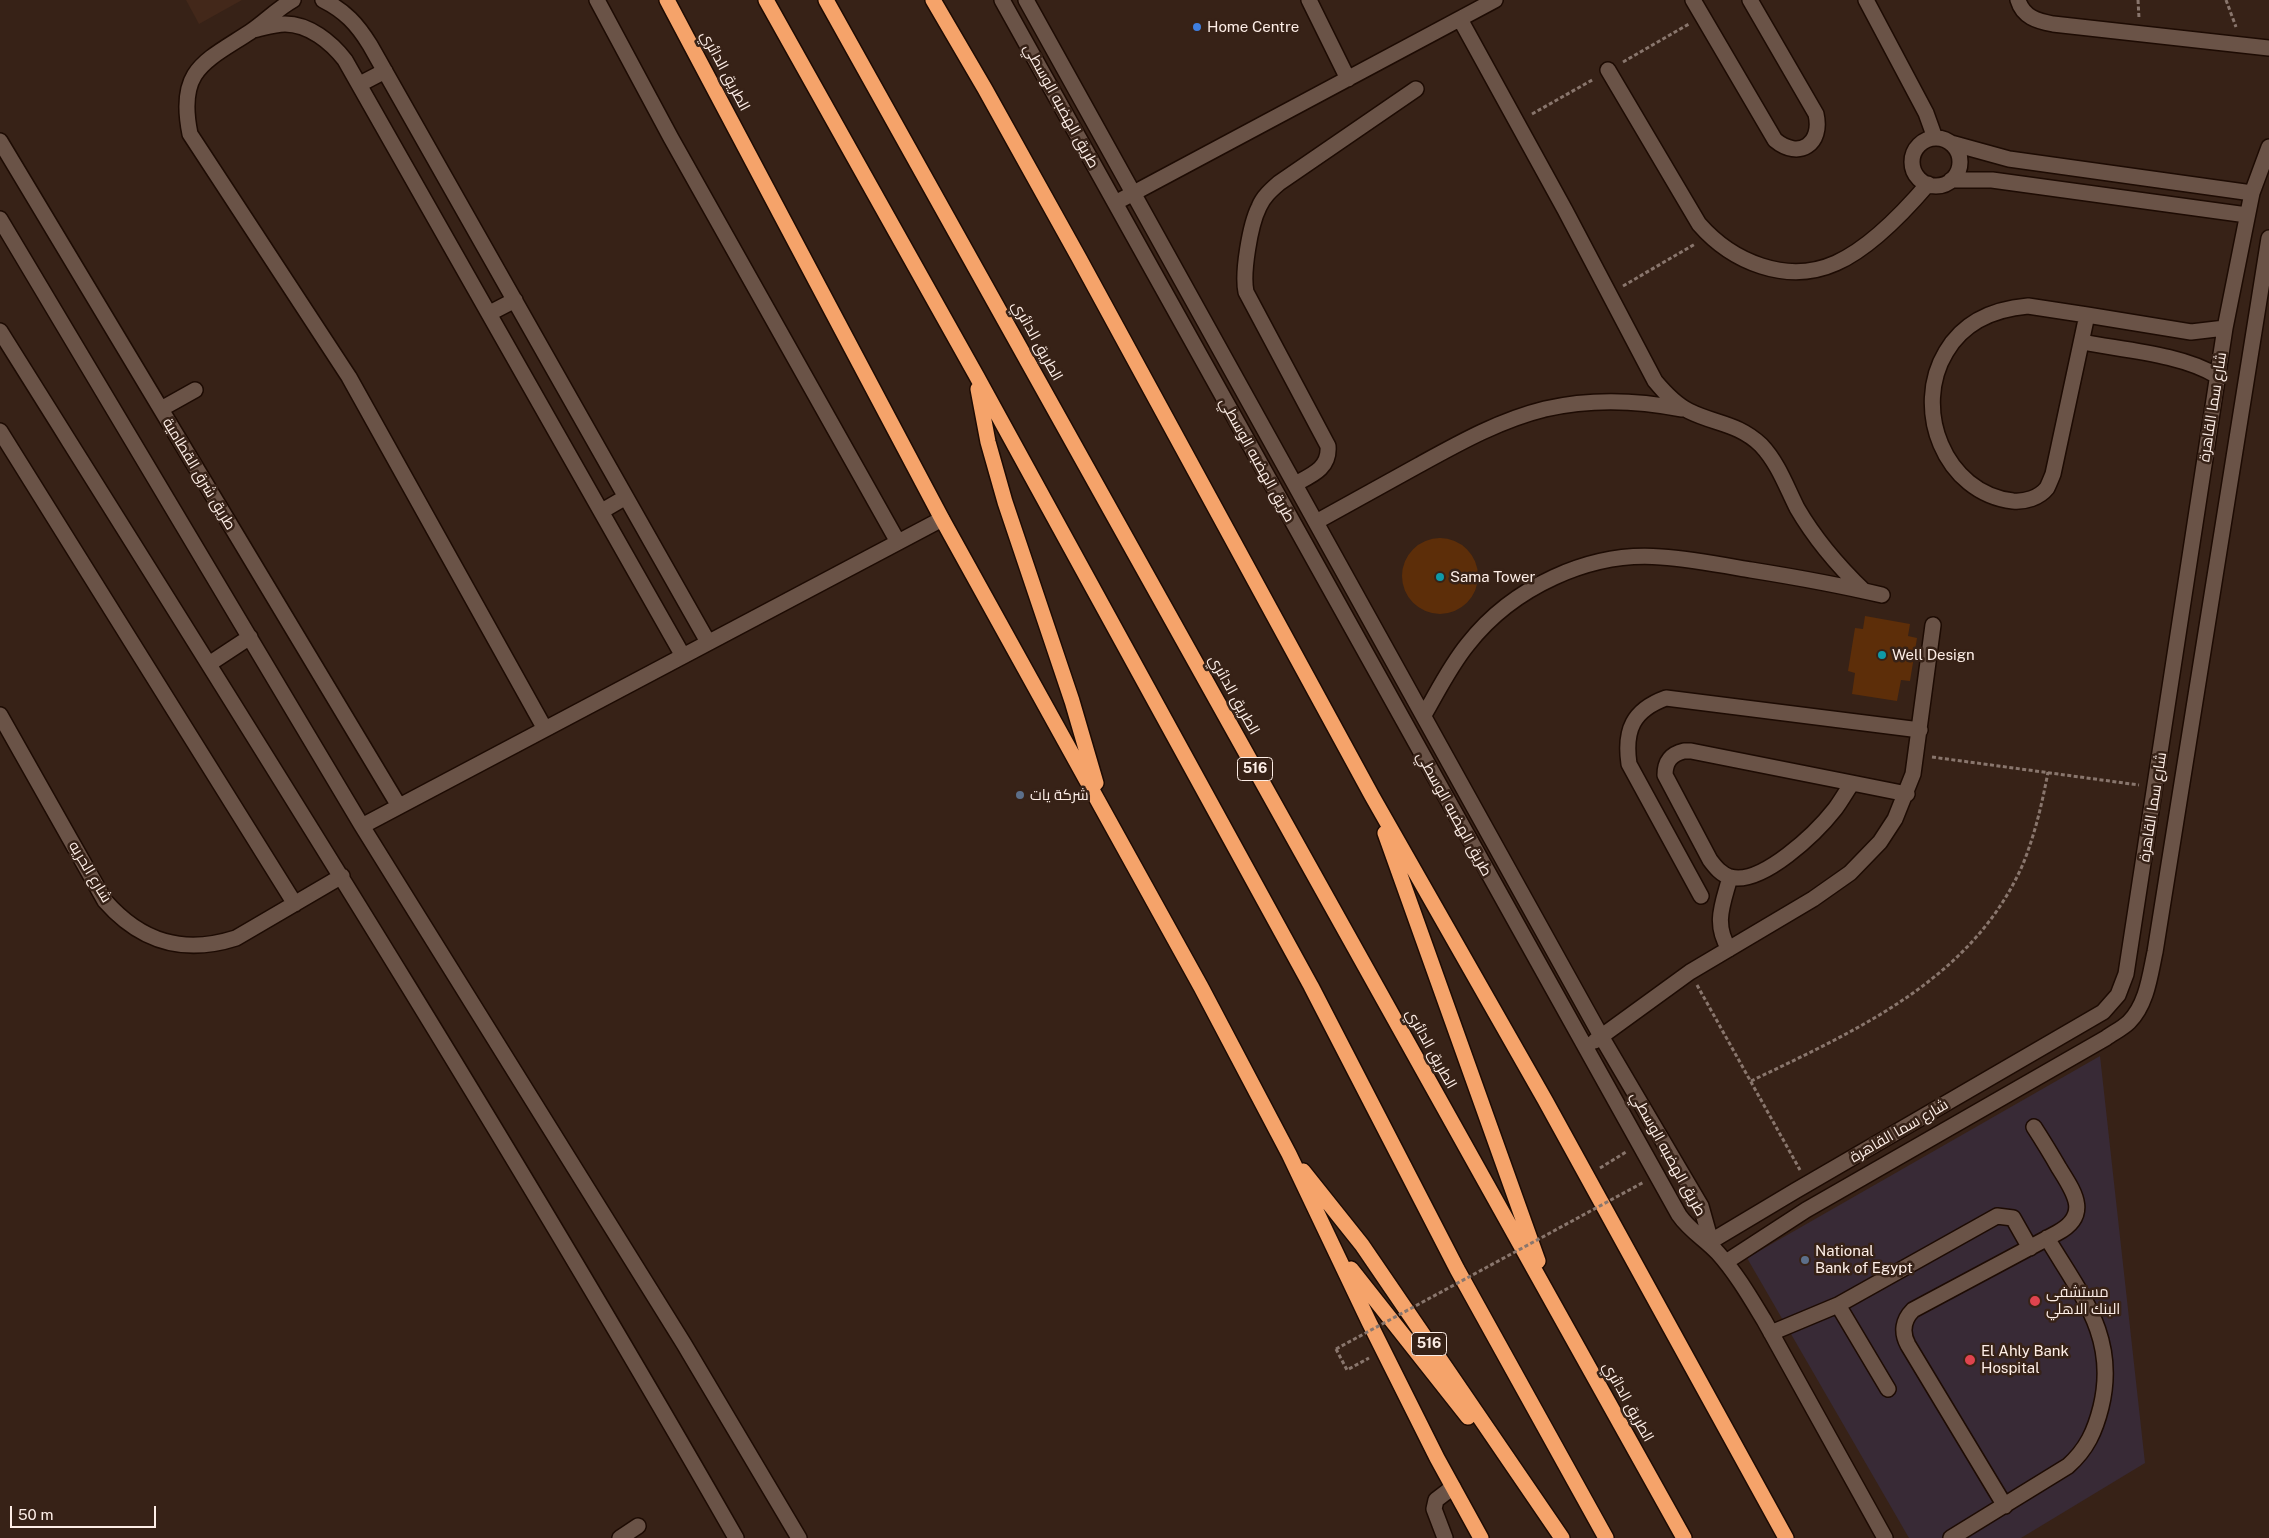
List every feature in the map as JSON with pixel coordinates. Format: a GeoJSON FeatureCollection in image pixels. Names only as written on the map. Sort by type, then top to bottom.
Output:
{"type":"FeatureCollection","features":[{"type":"Feature","properties":{"kind":"highway","name":"الطريق الدائري"},"geometry":{"type":"LineString","coordinates":[[667,0],[942,519],[1201,987],[1289,1154],[1383,1351],[1481,1538]]}},
{"type":"Feature","properties":{"kind":"highway","name":"516"},"geometry":{"type":"LineString","coordinates":[[766,0],[976,375],[1311,986],[1457,1269],[1606,1538]]}},
{"type":"Feature","properties":{"kind":"highway","name":"الطريق الدائري"},"geometry":{"type":"LineString","coordinates":[[826,0],[1684,1538]]}},
{"type":"Feature","properties":{"kind":"highway","name":"516"},"geometry":{"type":"LineString","coordinates":[[933,0],[1060,224],[1372,796],[1587,1176],[1786,1538]]}},
{"type":"Feature","properties":{"kind":"highway","name":"516"},"geometry":{"type":"LineString","coordinates":[[976,375],[988,442],[1005,502],[1072,701],[1105,812]]}},
{"type":"Feature","properties":{"kind":"highway","name":"516"},"geometry":{"type":"LineString","coordinates":[[1372,796],[1552,1302]]}},
{"type":"Feature","properties":{"kind":"highway","name":"516"},"geometry":{"type":"LineString","coordinates":[[1289,1154],[1362,1245],[1562,1538]]}},
{"type":"Feature","properties":{"kind":"highway","name":"516"},"geometry":{"type":"LineString","coordinates":[[1333,1246],[1462,1410],[1505,1455]]}},
{"type":"Feature","properties":{"kind":"street"},"geometry":{"type":"LineString","coordinates":[[293,0],[279,8],[252,31],[214,54],[196,71],[191,82],[187,104],[190,134],[349,378],[545,729]]}},
{"type":"Feature","properties":{"kind":"street"},"geometry":{"type":"LineString","coordinates":[[323,0],[354,21],[385,70],[708,642]]}},
{"type":"Feature","properties":{"kind":"street"},"geometry":{"type":"LineString","coordinates":[[596,0],[898,542]]}},
{"type":"Feature","properties":{"kind":"street","name":"طريق الهضبه الوسطي"},"geometry":{"type":"LineString","coordinates":[[1002,0],[1679,1215],[1687,1227],[1708,1243]]}},
{"type":"Feature","properties":{"kind":"street","name":"طريق الهضبه الوسطي"},"geometry":{"type":"LineString","coordinates":[[1026,0],[1602,1036],[1701,1206],[1708,1230],[1708,1243]]}},
{"type":"Feature","properties":{"kind":"street"},"geometry":{"type":"LineString","coordinates":[[1309,0],[1348,79]]}},
{"type":"Feature","properties":{"kind":"street"},"geometry":{"type":"LineString","coordinates":[[1116,203],[1495,0]]}},
{"type":"Feature","properties":{"kind":"street"},"geometry":{"type":"LineString","coordinates":[[1693,0],[1775,140],[1784,147],[1796,150],[1807,146],[1816,138],[1819,126],[1816,114],[1750,0]]}},
{"type":"Feature","properties":{"kind":"street"},"geometry":{"type":"LineString","coordinates":[[1866,0],[1926,112],[1935,138]]}},
{"type":"Feature","properties":{"kind":"street"},"geometry":{"type":"LineString","coordinates":[[2018,0],[2020,7],[2029,17],[2053,24],[2269,48]]}},
{"type":"Feature","properties":{"kind":"street"},"geometry":{"type":"LineString","coordinates":[[1460,19],[1655,381],[1669,398],[1687,410],[1703,417],[1721,421],[1742,431],[1760,445],[1775,463],[1798,508],[1817,538],[1845,572],[1864,591]]}},
{"type":"Feature","properties":{"kind":"street"},"geometry":{"type":"LineString","coordinates":[[252,31],[285,24],[313,32],[336,49],[360,84],[683,656]]}},
{"type":"Feature","properties":{"kind":"street"},"geometry":{"type":"LineString","coordinates":[[360,84],[385,70]]}},
{"type":"Feature","properties":{"kind":"street"},"geometry":{"type":"LineString","coordinates":[[1608,70],[1691,211],[1710,236],[1733,254],[1763,267],[1782,271],[1819,269],[1837,263],[1870,240],[1895,219],[1928,184]]}},
{"type":"Feature","properties":{"kind":"street"},"geometry":{"type":"LineString","coordinates":[[1295,484],[1322,468],[1328,457],[1328,446],[1246,292],[1244,275],[1255,216],[1264,198],[1279,183],[1416,89]]}},
{"type":"Feature","properties":{"kind":"street"},"geometry":{"type":"LineString","coordinates":[[1951,143],[1956,150],[1960,166],[1951,180],[1944,184],[1928,184],[1916,174],[1912,159],[1920,144],[1935,138],[2009,159],[2252,193]]}},
{"type":"Feature","properties":{"kind":"street","name":"طريق شرق القطامية"},"geometry":{"type":"LineString","coordinates":[[0,141],[399,806]]}},
{"type":"Feature","properties":{"kind":"street","name":"شارع سما القاهرة"},"geometry":{"type":"LineString","coordinates":[[1708,1243],[2103,1012],[2118,995],[2126,974],[2156,788],[2225,328],[2252,193],[2269,146]]}},
{"type":"Feature","properties":{"kind":"street"},"geometry":{"type":"LineString","coordinates":[[1951,180],[1992,180],[2246,222],[2269,233]]}},
{"type":"Feature","properties":{"kind":"street"},"geometry":{"type":"LineString","coordinates":[[0,219],[362,826],[679,1335],[795,1536]]}},
{"type":"Feature","properties":{"kind":"street","name":"شارع سما القاهرة"},"geometry":{"type":"LineString","coordinates":[[1726,1262],[1806,1210],[2106,1038],[2129,1022],[2137,1010],[2147,984],[2155,952],[2269,238]]}},
{"type":"Feature","properties":{"kind":"street"},"geometry":{"type":"LineString","coordinates":[[490,313],[515,300]]}},
{"type":"Feature","properties":{"kind":"street"},"geometry":{"type":"LineString","coordinates":[[2087,315],[2053,474],[2046,488],[2034,498],[2019,502],[2004,500],[1984,493],[1966,482],[1952,466],[1941,447],[1934,427],[1931,405],[1933,383],[1940,362],[1951,343],[1966,327],[1985,315],[2006,308],[2028,306],[2087,315],[2191,332],[2225,328]]}},
{"type":"Feature","properties":{"kind":"street"},"geometry":{"type":"LineString","coordinates":[[0,331],[342,876],[583,1275],[736,1538]]}},
{"type":"Feature","properties":{"kind":"street"},"geometry":{"type":"LineString","coordinates":[[2082,342],[2185,361],[2217,376]]}},
{"type":"Feature","properties":{"kind":"street"},"geometry":{"type":"LineString","coordinates":[[159,405],[193,386]]}},
{"type":"Feature","properties":{"kind":"street"},"geometry":{"type":"LineString","coordinates":[[1316,522],[1464,440],[1517,417],[1554,408],[1601,402],[1659,404],[1687,410]]}},
{"type":"Feature","properties":{"kind":"street"},"geometry":{"type":"LineString","coordinates":[[0,431],[295,904]]}},
{"type":"Feature","properties":{"kind":"street"},"geometry":{"type":"LineString","coordinates":[[602,511],[626,498]]}},
{"type":"Feature","properties":{"kind":"street"},"geometry":{"type":"LineString","coordinates":[[362,826],[942,519]]}},
{"type":"Feature","properties":{"kind":"street"},"geometry":{"type":"LineString","coordinates":[[1424,716],[1444,680],[1468,644],[1498,612],[1534,587],[1574,569],[1616,559],[1660,556],[1800,578],[1882,595]]}},
{"type":"Feature","properties":{"kind":"street"},"geometry":{"type":"LineString","coordinates":[[1347,622],[1366,611]]}},
{"type":"Feature","properties":{"kind":"street"},"geometry":{"type":"LineString","coordinates":[[1585,1047],[1690,972],[1813,898],[1850,873],[1880,842],[1895,819],[1907,794],[1917,754],[1933,625]]}},
{"type":"Feature","properties":{"kind":"street"},"geometry":{"type":"LineString","coordinates":[[209,664],[250,637]]}},
{"type":"Feature","properties":{"kind":"street"},"geometry":{"type":"LineString","coordinates":[[1701,896],[1629,764],[1626,748],[1629,731],[1637,716],[1650,704],[1666,698],[1920,730]]}},
{"type":"Feature","properties":{"kind":"street","name":"شارع الحريه"},"geometry":{"type":"LineString","coordinates":[[0,715],[105,901],[129,924],[143,933],[166,942],[190,946],[205,946],[236,938],[342,876]]}},
{"type":"Feature","properties":{"kind":"street"},"geometry":{"type":"LineString","coordinates":[[1852,783],[1836,808],[1820,826],[1792,851],[1757,875],[1744,878],[1730,877],[1718,871],[1710,860],[1666,775],[1667,762],[1672,756],[1684,751],[1691,751],[1852,783],[1907,794]]}},
{"type":"Feature","properties":{"kind":"street"},"geometry":{"type":"LineString","coordinates":[[1729,949],[1720,928],[1720,916],[1730,877]]}},
{"type":"Feature","properties":{"kind":"street"},"geometry":{"type":"LineString","coordinates":[[2093,1018],[2106,1038]]}},
{"type":"Feature","properties":{"kind":"street"},"geometry":{"type":"LineString","coordinates":[[2005,1506],[1904,1339],[1903,1326],[1913,1310],[2030,1248],[2071,1223],[2075,1216],[2077,1200],[2075,1192],[2034,1127]]}},
{"type":"Feature","properties":{"kind":"street"},"geometry":{"type":"LineString","coordinates":[[1801,1187],[1806,1210]]}},
{"type":"Feature","properties":{"kind":"street"},"geometry":{"type":"LineString","coordinates":[[1771,1333],[1838,1305],[1997,1216],[2013,1218],[2030,1248]]}},
{"type":"Feature","properties":{"kind":"street"},"geometry":{"type":"LineString","coordinates":[[1951,1538],[2068,1466],[2079,1457],[2093,1433],[2105,1384],[2105,1359],[2097,1324],[2047,1238]]}},
{"type":"Feature","properties":{"kind":"street"},"geometry":{"type":"LineString","coordinates":[[1708,1243],[1726,1262],[1771,1333],[1885,1538]]}},
{"type":"Feature","properties":{"kind":"street"},"geometry":{"type":"LineString","coordinates":[[1838,1305],[1888,1389]]}},
{"type":"Feature","properties":{"kind":"street"},"geometry":{"type":"LineString","coordinates":[[1445,1538],[1434,1509],[1436,1500],[1453,1487]]}},
{"type":"Feature","properties":{"kind":"street"},"geometry":{"type":"LineString","coordinates":[[620,1538],[638,1526]]}},
{"type":"Feature","properties":{"kind":"path"},"geometry":{"type":"LineString","coordinates":[[2226,0],[2244,46]]}},
{"type":"Feature","properties":{"kind":"path"},"geometry":{"type":"LineString","coordinates":[[1609,293],[1710,236]]}},
{"type":"Feature","properties":{"kind":"path"},"geometry":{"type":"LineString","coordinates":[[1917,754],[2156,788]]}},
{"type":"Feature","properties":{"kind":"path"},"geometry":{"type":"LineString","coordinates":[[1751,1081],[1817,1048],[1897,1004],[1936,977],[1971,944],[2000,906],[2022,864],[2039,819],[2048,772]]}},
{"type":"Feature","properties":{"kind":"path"},"geometry":{"type":"LineString","coordinates":[[1690,972],[1751,1081],[1801,1187]]}},
{"type":"Feature","properties":{"kind":"path"},"geometry":{"type":"LineString","coordinates":[[1587,1176],[1625,1153]]}},
{"type":"Feature","properties":{"kind":"path"},"geometry":{"type":"LineString","coordinates":[[1383,1351],[1347,1370],[1336,1349],[1644,1182]]}},
{"type":"Feature","properties":{"kind":"shaded area"},"geometry":{"type":"Polygon","coordinates":[[[186,0],[242,0],[199,24],[186,0]]]}},
{"type":"Feature","properties":{"kind":"shaded area","name":"El Ahly Bank Hospital"},"geometry":{"type":"Polygon","coordinates":[[[2100,1056],[2145,1463],[2021,1538],[1909,1538],[1747,1258],[2100,1056]]]}},
{"type":"Feature","properties":{"kind":"building","name":"Sama Tower"},"geometry":{"type":"Polygon","coordinates":[[[1440,538],[1454,541],[1467,549],[1475,562],[1478,576],[1475,590],[1467,603],[1454,611],[1440,614],[1426,611],[1413,603],[1405,590],[1402,576],[1405,562],[1413,549],[1426,541],[1440,538]]]}},
{"type":"Feature","properties":{"kind":"building","name":"Well Design"},"geometry":{"type":"Polygon","coordinates":[[[1865,616],[1910,624],[1908,636],[1917,638],[1910,681],[1901,680],[1897,701],[1852,694],[1855,673],[1848,671],[1855,628],[1863,629],[1865,616]]]}},
{"type":"Feature","properties":{"kind":"place","name":"Home Centre"},"geometry":{"type":"Point","coordinates":[1197,27]}},
{"type":"Feature","properties":{"kind":"place","name":"Sama Tower"},"geometry":{"type":"Point","coordinates":[1440,577]}},
{"type":"Feature","properties":{"kind":"place","name":"Well Design"},"geometry":{"type":"Point","coordinates":[1882,655]}},
{"type":"Feature","properties":{"kind":"place","name":"شركة يات"},"geometry":{"type":"Point","coordinates":[1020,795]}},
{"type":"Feature","properties":{"kind":"place","name":"National Bank of Egypt"},"geometry":{"type":"Point","coordinates":[1805,1260]}},
{"type":"Feature","properties":{"kind":"place","name":"مستشفى البنك الاهلي"},"geometry":{"type":"Point","coordinates":[2035,1301]}},
{"type":"Feature","properties":{"kind":"place","name":"El Ahly Bank Hospital"},"geometry":{"type":"Point","coordinates":[1970,1360]}}]}
